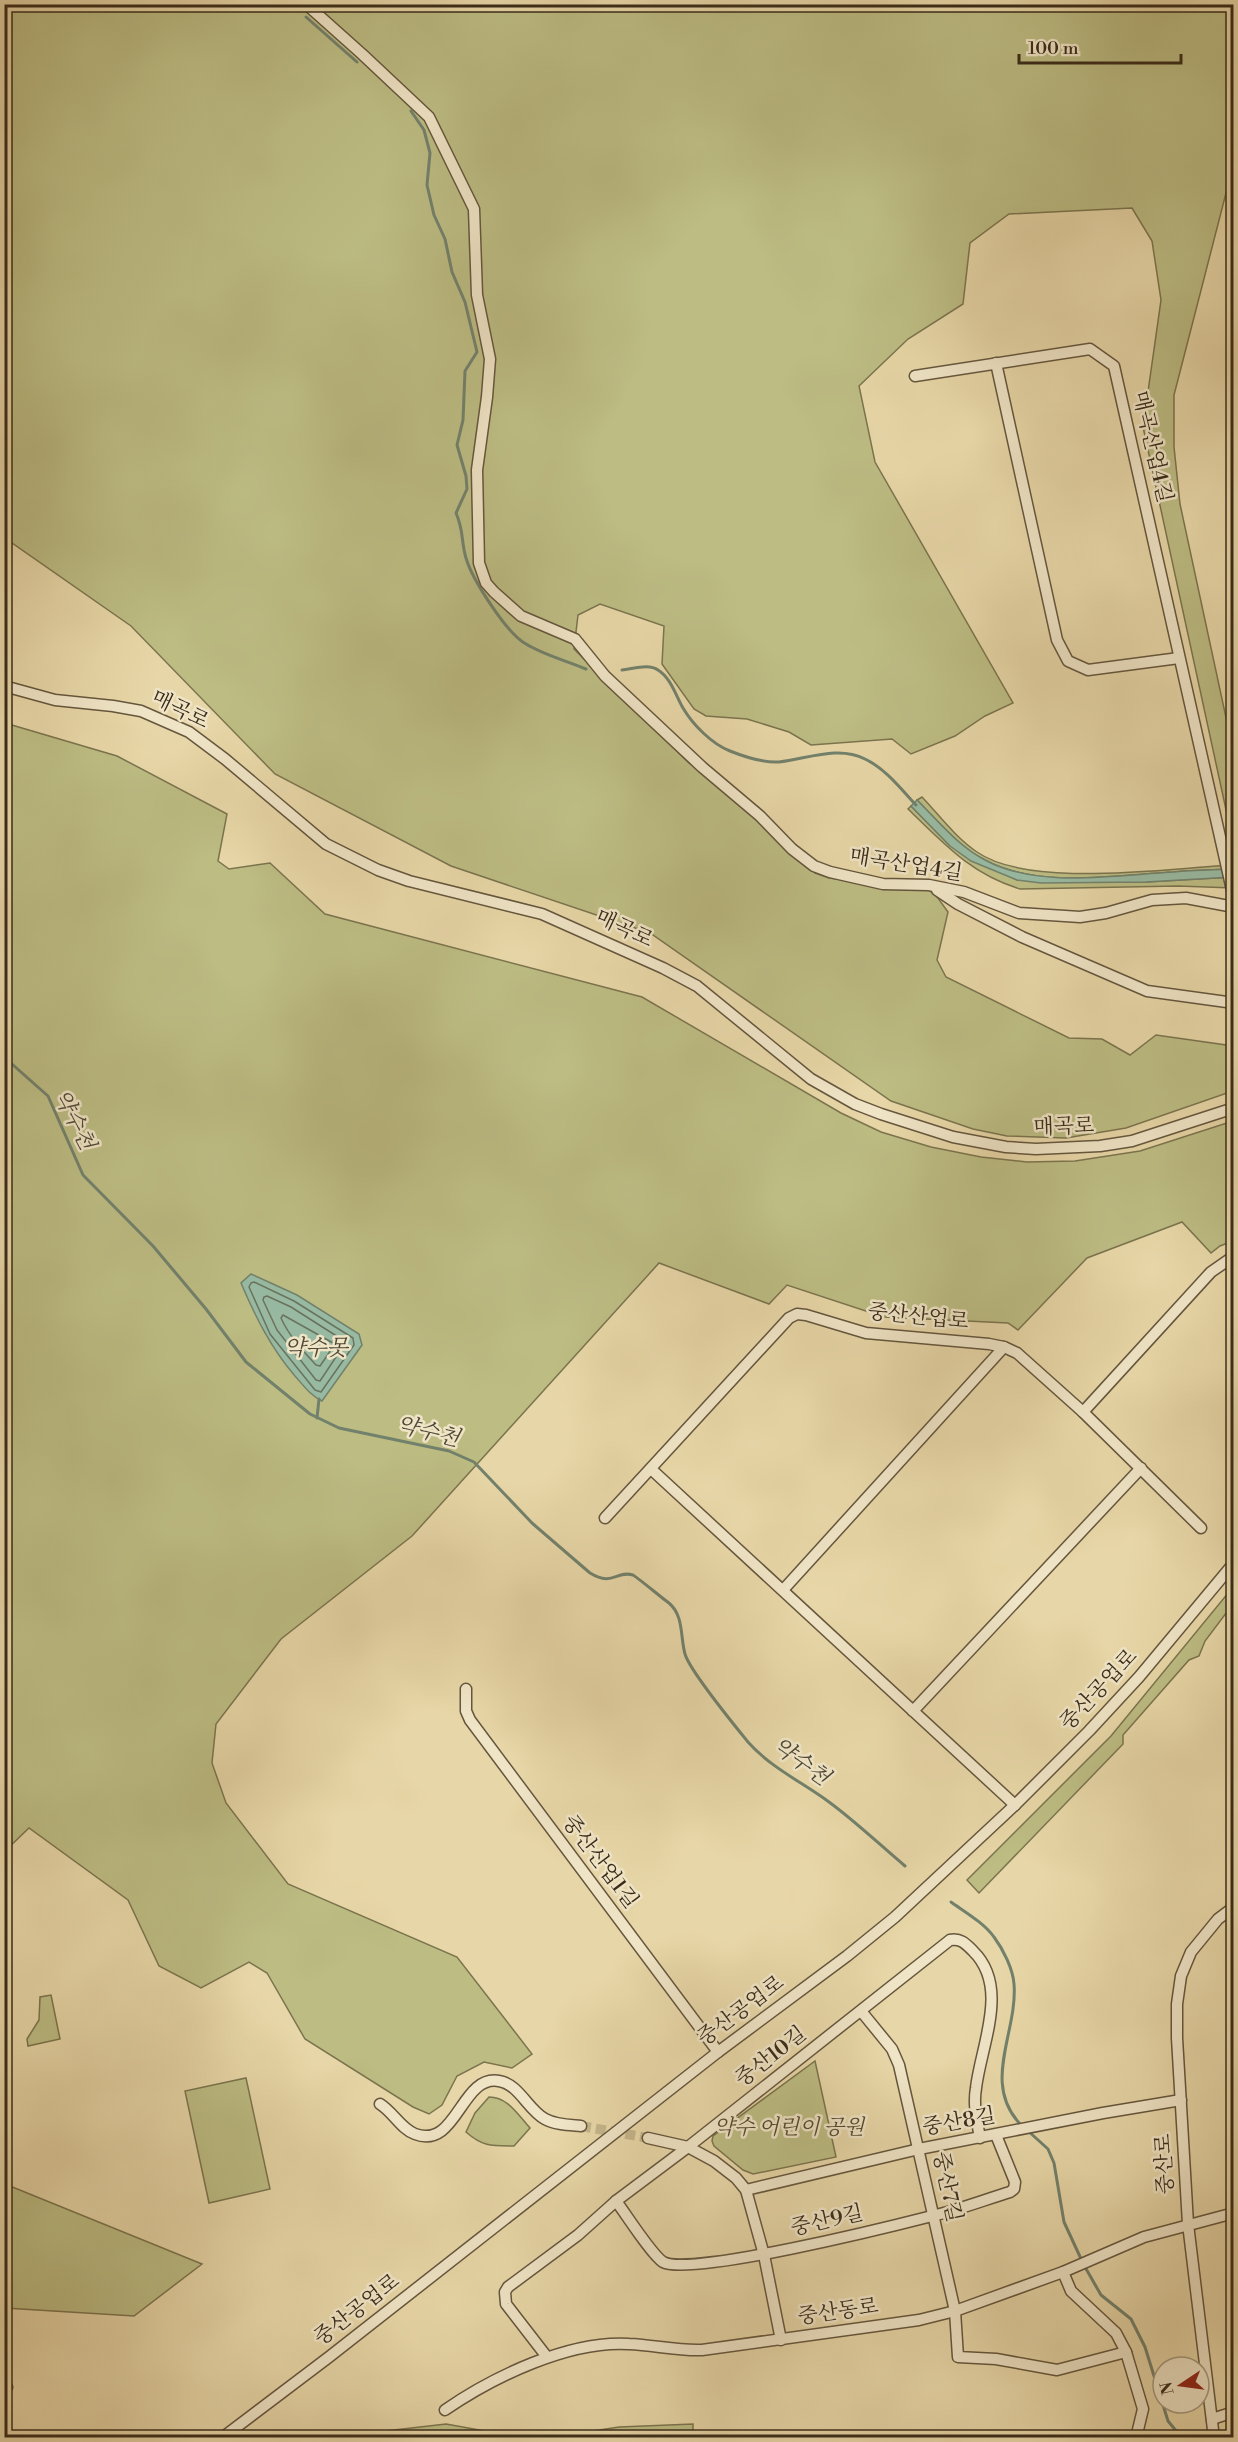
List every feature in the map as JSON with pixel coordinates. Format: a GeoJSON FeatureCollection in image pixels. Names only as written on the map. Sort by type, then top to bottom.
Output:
{"type":"FeatureCollection","features":[{"type":"Feature","properties":{"kind":"street","name":"매곡산업4길"},"geometry":{"type":"LineString","coordinates":[[306,4],[429,117],[474,209],[477,295],[490,359],[477,470],[479,563],[486,583],[521,616],[575,639],[605,676],[813,866],[884,884],[929,885],[964,892],[1019,914],[1080,917],[1106,913],[1152,900],[1186,898],[1233,908]]}},
{"type":"Feature","properties":{"kind":"street","name":"매곡산업4길"},"geometry":{"type":"LineString","coordinates":[[915,376],[1090,349],[1114,366],[1233,898]]}},
{"type":"Feature","properties":{"kind":"street"},"geometry":{"type":"LineString","coordinates":[[996,363],[1057,640],[1068,661],[1088,670],[1179,658]]}},
{"type":"Feature","properties":{"kind":"street","name":"매곡로"},"geometry":{"type":"LineString","coordinates":[[4,686],[55,700],[141,711],[181,729],[225,759],[326,844],[378,870],[409,881],[542,914],[663,968],[697,986],[811,1079],[855,1104],[881,1114],[952,1137],[1006,1147],[1047,1149],[1100,1146],[1132,1141],[1233,1108]]}},
{"type":"Feature","properties":{"kind":"street"},"geometry":{"type":"LineString","coordinates":[[929,885],[970,911],[1022,937],[1147,991],[1233,1004]]}},
{"type":"Feature","properties":{"kind":"street"},"geometry":{"type":"LineString","coordinates":[[1083,1412],[1211,1272],[1233,1256]]}},
{"type":"Feature","properties":{"kind":"street","name":"중산산업로"},"geometry":{"type":"LineString","coordinates":[[605,1518],[789,1318],[797,1314],[866,1333],[1004,1347],[1017,1353],[1083,1412],[1201,1528]]}},
{"type":"Feature","properties":{"kind":"street"},"geometry":{"type":"LineString","coordinates":[[783,1590],[1004,1347]]}},
{"type":"Feature","properties":{"kind":"street"},"geometry":{"type":"LineString","coordinates":[[914,1711],[1141,1468]]}},
{"type":"Feature","properties":{"kind":"street"},"geometry":{"type":"LineString","coordinates":[[651,1469],[1015,1805]]}},
{"type":"Feature","properties":{"kind":"street","name":"중산공업로"},"geometry":{"type":"LineString","coordinates":[[222,2438],[895,1917],[1015,1805],[1139,1677],[1233,1563]]}},
{"type":"Feature","properties":{"kind":"street","name":"중산산업1길"},"geometry":{"type":"LineString","coordinates":[[466,1689],[466,1711],[470,1720],[718,2052]]}},
{"type":"Feature","properties":{"kind":"street","name":"중산로"},"geometry":{"type":"LineString","coordinates":[[1214,2438],[1188,2224],[1177,2004],[1181,1976],[1191,1952],[1218,1919],[1233,1907]]}},
{"type":"Feature","properties":{"kind":"street","name":"중산10길"},"geometry":{"type":"LineString","coordinates":[[547,2357],[506,2304],[505,2292],[578,2235],[616,2201],[950,1940],[957,1939],[964,1941],[978,1956],[992,1986],[992,2001],[974,2107],[980,2138]]}},
{"type":"Feature","properties":{"kind":"street","name":"중산7길"},"geometry":{"type":"LineString","coordinates":[[861,2011],[892,2049],[898,2065],[955,2311],[958,2357],[996,2359],[1057,2370],[1125,2352]]}},
{"type":"Feature","properties":{"kind":"street"},"geometry":{"type":"LineString","coordinates":[[380,2104],[390,2110],[412,2132],[429,2135],[448,2126],[478,2087],[498,2081],[512,2087],[543,2118],[554,2123],[582,2126]]}},
{"type":"Feature","properties":{"kind":"street","name":"중산8길"},"geometry":{"type":"LineString","coordinates":[[746,2190],[919,2149],[1181,2100]]}},
{"type":"Feature","properties":{"kind":"street","name":"중산9길"},"geometry":{"type":"LineString","coordinates":[[616,2201],[663,2262],[677,2265],[697,2264],[764,2255],[933,2216],[1010,2192],[1014,2189],[1015,2182],[996,2135]]}},
{"type":"Feature","properties":{"kind":"street"},"geometry":{"type":"LineString","coordinates":[[648,2138],[688,2147],[714,2161],[736,2178],[746,2190],[764,2255],[781,2340]]}},
{"type":"Feature","properties":{"kind":"street","name":"중산동로"},"geometry":{"type":"LineString","coordinates":[[445,2410],[464,2397],[547,2357],[595,2347],[628,2344],[678,2351],[702,2350],[919,2320],[955,2311],[1063,2272],[1144,2238],[1233,2213]]}},
{"type":"Feature","properties":{"kind":"street"},"geometry":{"type":"LineString","coordinates":[[1063,2272],[1071,2291],[1116,2333],[1125,2352],[1143,2409],[1136,2438]]}},
{"type":"Feature","properties":{"kind":"street"},"geometry":{"type":"LineString","coordinates":[[1212,2419],[1233,2412]]}},
{"type":"Feature","properties":{"kind":"green space"},"geometry":{"type":"Polygon","coordinates":[[[5,5],[1233,5],[1233,166],[1174,395],[1174,447],[1180,504],[1233,750],[1233,842],[1143,427],[1161,300],[1152,241],[1132,208],[1009,214],[970,243],[963,304],[908,339],[859,386],[875,462],[1013,703],[985,716],[955,736],[911,754],[892,739],[811,745],[789,732],[747,719],[706,716],[694,709],[662,664],[664,626],[600,604],[578,615],[574,649],[689,763],[731,795],[815,873],[829,878],[928,890],[935,894],[948,912],[937,960],[946,977],[1069,1038],[1102,1039],[1130,1055],[1156,1035],[1233,1046],[1233,1091],[1126,1128],[1066,1138],[1007,1136],[973,1129],[891,1101],[650,933],[451,866],[275,774],[131,626],[5,538],[5,5]]]}},
{"type":"Feature","properties":{"kind":"green space"},"geometry":{"type":"Polygon","coordinates":[[[5,723],[117,756],[227,814],[218,861],[229,869],[270,863],[325,914],[642,997],[841,1113],[881,1132],[931,1147],[981,1157],[1027,1162],[1075,1161],[1140,1151],[1233,1121],[1233,1241],[1220,1246],[1211,1253],[1182,1222],[1087,1258],[1018,1330],[1008,1323],[884,1317],[787,1285],[769,1304],[659,1263],[412,1536],[281,1639],[216,1724],[212,1763],[226,1803],[288,1884],[457,1957],[532,2054],[512,2068],[484,2062],[457,2076],[442,2105],[429,2114],[413,2107],[305,2039],[267,1973],[249,1962],[201,1988],[159,1966],[128,1900],[29,1828],[5,1851],[5,723]]]}},
{"type":"Feature","properties":{"kind":"green space"},"geometry":{"type":"Polygon","coordinates":[[[922,797],[955,833],[977,852],[1001,863],[1030,870],[1100,874],[1233,865],[1233,869],[1078,878],[1029,875],[985,860],[966,848],[917,800],[922,797]]]}},
{"type":"Feature","properties":{"kind":"green space"},"geometry":{"type":"Polygon","coordinates":[[[911,806],[950,846],[1017,880],[1146,882],[1233,877],[1233,888],[1178,886],[1020,889],[987,875],[959,856],[908,809],[911,806]]]}},
{"type":"Feature","properties":{"kind":"green space"},"geometry":{"type":"Polygon","coordinates":[[[1233,1587],[1233,1604],[1205,1641],[1199,1656],[1189,1660],[1123,1735],[1123,1744],[979,1893],[967,1880],[1111,1736],[1233,1587]]]}},
{"type":"Feature","properties":{"kind":"green space"},"geometry":{"type":"Polygon","coordinates":[[[51,1995],[60,2039],[28,2046],[27,2039],[39,2020],[40,1997],[51,1995]]]}},
{"type":"Feature","properties":{"kind":"green space","name":"약수 어린이 공원"},"geometry":{"type":"Polygon","coordinates":[[[815,2061],[836,2157],[753,2174],[743,2170],[714,2146],[713,2136],[815,2061]]]}},
{"type":"Feature","properties":{"kind":"green space"},"geometry":{"type":"Polygon","coordinates":[[[246,2078],[270,2189],[209,2203],[185,2091],[246,2078]]]}},
{"type":"Feature","properties":{"kind":"green space"},"geometry":{"type":"Polygon","coordinates":[[[489,2097],[507,2103],[530,2128],[514,2146],[488,2145],[466,2132],[475,2113],[489,2097]]]}},
{"type":"Feature","properties":{"kind":"green space"},"geometry":{"type":"Polygon","coordinates":[[[5,2184],[202,2264],[134,2316],[5,2308],[5,2184]]]}},
{"type":"Feature","properties":{"kind":"green space"},"geometry":{"type":"Polygon","coordinates":[[[446,2424],[518,2437],[351,2437],[359,2434],[446,2424]]]}},
{"type":"Feature","properties":{"kind":"green space"},"geometry":{"type":"Polygon","coordinates":[[[693,2424],[693,2437],[553,2437],[619,2427],[693,2424]]]}},
{"type":"Feature","properties":{"kind":"water"},"geometry":{"type":"Polygon","coordinates":[[[917,800],[966,848],[1006,869],[1029,875],[1078,878],[1233,869],[1233,877],[1146,882],[1041,883],[1017,880],[971,861],[950,846],[911,806],[917,800]]]}},
{"type":"Feature","properties":{"kind":"water","name":"약수못"},"geometry":{"type":"Polygon","coordinates":[[[251,1274],[297,1295],[359,1334],[362,1345],[322,1401],[295,1376],[265,1332],[241,1283],[251,1274]]]}},
{"type":"Feature","properties":{"kind":"waterway"},"geometry":{"type":"LineString","coordinates":[[306,17],[357,62]]}},
{"type":"Feature","properties":{"kind":"waterway"},"geometry":{"type":"LineString","coordinates":[[411,111],[424,130],[430,153],[427,185],[434,215],[445,239],[452,272],[465,302],[477,352],[465,371],[463,420],[457,445],[466,476],[467,489],[456,513],[466,558],[475,579],[491,605],[518,638],[540,651],[586,669]]}},
{"type":"Feature","properties":{"kind":"waterway"},"geometry":{"type":"LineString","coordinates":[[622,670],[646,667],[663,673],[692,721],[716,744],[730,751],[767,762],[833,753],[855,755],[880,768],[916,805]]}},
{"type":"Feature","properties":{"kind":"waterway","name":"약수천"},"geometry":{"type":"LineString","coordinates":[[4,1057],[48,1096],[83,1175],[153,1246],[206,1309],[246,1362],[310,1414],[339,1428],[449,1451],[474,1462],[532,1523],[590,1573],[604,1579],[627,1574],[633,1575],[674,1608],[679,1620],[685,1654],[695,1673],[748,1742],[777,1767],[839,1809],[905,1866]]}},
{"type":"Feature","properties":{"kind":"waterway"},"geometry":{"type":"LineString","coordinates":[[317,1418],[319,1399]]}},
{"type":"Feature","properties":{"kind":"waterway"},"geometry":{"type":"LineString","coordinates":[[951,1902],[990,1932],[1004,1953],[1012,1972],[1014,2002],[1002,2076],[1004,2093],[1010,2110],[1022,2126]]}},
{"type":"Feature","properties":{"kind":"waterway"},"geometry":{"type":"LineString","coordinates":[[1027,2130],[1048,2149],[1054,2163],[1064,2222],[1082,2261]]}},
{"type":"Feature","properties":{"kind":"waterway"},"geometry":{"type":"LineString","coordinates":[[1085,2267],[1101,2295],[1131,2319],[1145,2347],[1168,2421],[1182,2438]]}},
{"type":"Feature","properties":{"kind":"waterway"},"geometry":{"type":"LineString","coordinates":[[1224,2438],[1234,2436]]}},
{"type":"Feature","properties":{"kind":"tunnel"},"geometry":{"type":"LineString","coordinates":[[581,2126],[648,2138]]}}]}
